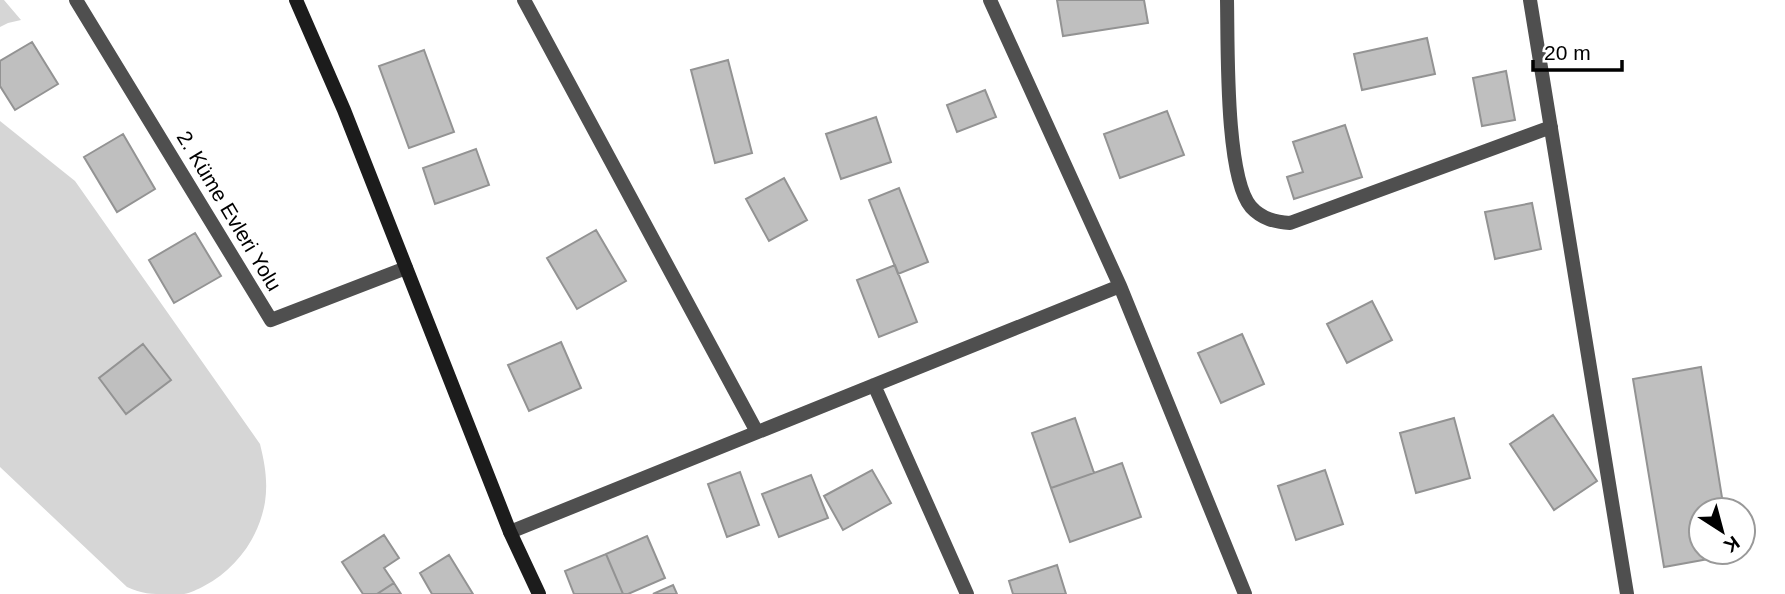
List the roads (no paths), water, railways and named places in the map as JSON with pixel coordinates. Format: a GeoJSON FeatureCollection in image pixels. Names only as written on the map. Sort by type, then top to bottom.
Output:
{"type":"FeatureCollection","features":[{"type":"Feature","properties":{"kind":"street","name":"2. Küme Evleri Yolu"},"geometry":{"type":"LineString","coordinates":[[76,0],[271,320],[406,268]]}},
{"type":"Feature","properties":{"kind":"street"},"geometry":{"type":"LineString","coordinates":[[296,0],[344,110],[510,532],[539,594]]}},
{"type":"Feature","properties":{"kind":"street"},"geometry":{"type":"LineString","coordinates":[[524,0],[757,432]]}},
{"type":"Feature","properties":{"kind":"street"},"geometry":{"type":"LineString","coordinates":[[990,0],[1121,286],[1245,594]]}},
{"type":"Feature","properties":{"kind":"street"},"geometry":{"type":"LineString","coordinates":[[1227,0],[1231,133],[1235,159],[1244,196],[1250,206],[1267,219],[1290,223],[1551,127]]}},
{"type":"Feature","properties":{"kind":"street"},"geometry":{"type":"LineString","coordinates":[[1530,0],[1627,594]]}},
{"type":"Feature","properties":{"kind":"street"},"geometry":{"type":"LineString","coordinates":[[510,532],[1121,286]]}},
{"type":"Feature","properties":{"kind":"street"},"geometry":{"type":"LineString","coordinates":[[874,385],[967,594]]}}]}
